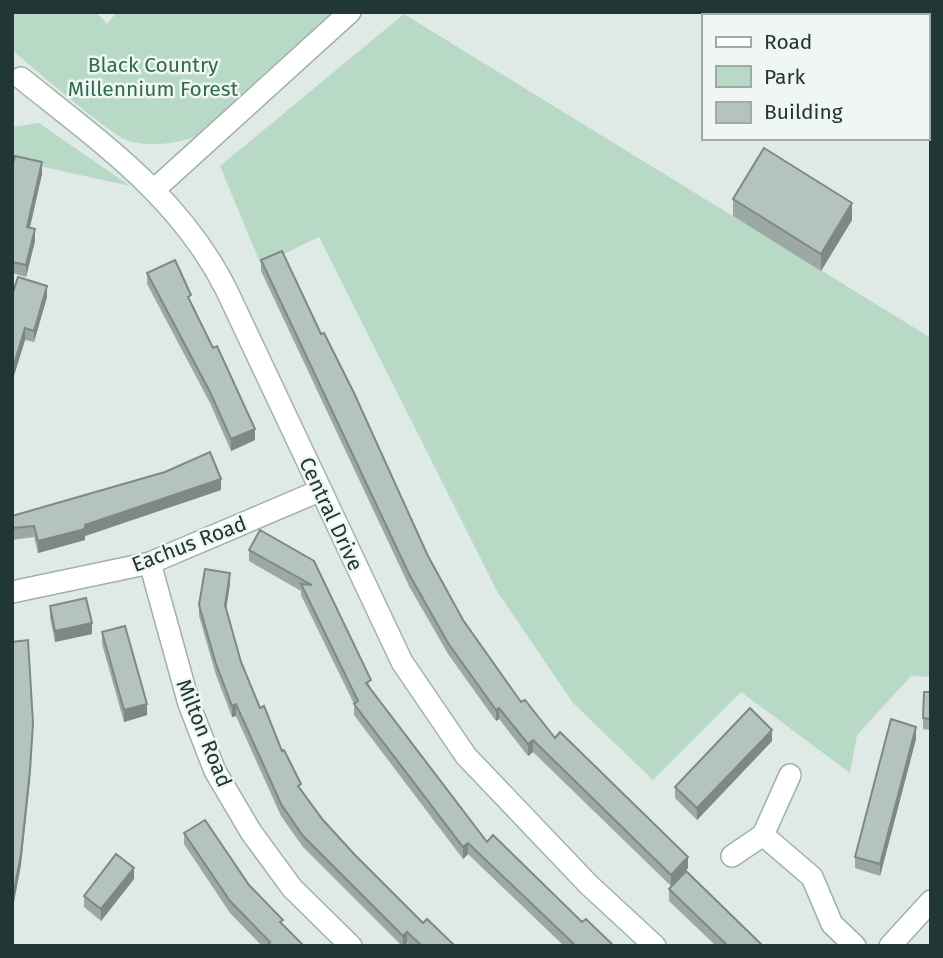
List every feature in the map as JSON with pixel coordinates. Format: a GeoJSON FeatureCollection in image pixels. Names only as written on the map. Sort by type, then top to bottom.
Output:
{"type":"FeatureCollection","features":[{"type":"Feature","properties":{"kind":"street"},"geometry":{"type":"LineString","coordinates":[[155,189],[350,12]]}},
{"type":"Feature","properties":{"kind":"street","name":"Central Drive"},"geometry":{"type":"LineString","coordinates":[[15,79],[155,189],[208,253],[402,662],[466,756],[589,885],[655,946]]}},
{"type":"Feature","properties":{"kind":"street","name":"Eachus Road"},"geometry":{"type":"LineString","coordinates":[[12,592],[150,563],[320,491]]}},
{"type":"Feature","properties":{"kind":"street","name":"Milton Road"},"geometry":{"type":"LineString","coordinates":[[150,563],[189,704],[215,771],[251,832],[292,888],[351,946]]}},
{"type":"Feature","properties":{"kind":"street"},"geometry":{"type":"LineString","coordinates":[[732,856],[763,835],[790,775]]}},
{"type":"Feature","properties":{"kind":"street"},"geometry":{"type":"LineString","coordinates":[[763,835],[812,877],[832,924],[855,946]]}},
{"type":"Feature","properties":{"kind":"street"},"geometry":{"type":"LineString","coordinates":[[890,946],[931,901]]}},
{"type":"Feature","properties":{"kind":"green space","name":"Black Country Millennium Forest"},"geometry":{"type":"Polygon","coordinates":[[[12,12],[96,12],[107,24],[117,12],[333,12],[194,137],[154,144],[137,143],[120,137],[12,50],[12,12]]]}},
{"type":"Feature","properties":{"kind":"green space"},"geometry":{"type":"Polygon","coordinates":[[[404,14],[931,338],[931,677],[911,676],[857,735],[850,773],[741,692],[653,780],[573,703],[497,591],[319,237],[261,265],[220,166],[404,14]]]}},
{"type":"Feature","properties":{"kind":"green space"},"geometry":{"type":"Polygon","coordinates":[[[39,123],[130,186],[12,160],[12,127],[39,123]]]}},
{"type":"Feature","properties":{"kind":"building"},"geometry":{"type":"Polygon","coordinates":[[[764,148],[852,203],[821,254],[733,199],[764,148]]]}},
{"type":"Feature","properties":{"kind":"building"},"geometry":{"type":"Polygon","coordinates":[[[15,156],[42,162],[27,227],[35,229],[26,265],[12,262],[12,167],[15,156]]]}},
{"type":"Feature","properties":{"kind":"building"},"geometry":{"type":"Polygon","coordinates":[[[282,251],[321,334],[324,333],[354,393],[428,556],[463,620],[521,702],[525,700],[555,738],[560,732],[688,857],[671,875],[533,740],[528,744],[499,708],[496,710],[448,643],[409,574],[261,260],[282,251]]]}},
{"type":"Feature","properties":{"kind":"building"},"geometry":{"type":"Polygon","coordinates":[[[175,260],[191,295],[188,297],[213,348],[217,346],[255,429],[231,439],[210,392],[147,273],[175,260]]]}},
{"type":"Feature","properties":{"kind":"building"},"geometry":{"type":"Polygon","coordinates":[[[18,277],[47,286],[34,331],[25,328],[12,371],[12,295],[18,277]]]}},
{"type":"Feature","properties":{"kind":"building"},"geometry":{"type":"Polygon","coordinates":[[[210,452],[221,479],[85,525],[85,529],[38,541],[34,526],[12,528],[12,516],[165,472],[210,452]]]}},
{"type":"Feature","properties":{"kind":"building"},"geometry":{"type":"Polygon","coordinates":[[[260,530],[314,561],[371,680],[366,683],[487,842],[493,835],[582,922],[586,919],[614,946],[576,946],[468,843],[463,847],[354,704],[358,701],[301,584],[312,585],[249,550],[260,530]]]}},
{"type":"Feature","properties":{"kind":"building"},"geometry":{"type":"Polygon","coordinates":[[[205,569],[230,573],[225,605],[241,662],[260,708],[264,706],[282,751],[284,750],[301,784],[298,786],[323,820],[354,854],[423,923],[427,919],[455,946],[422,946],[407,932],[403,936],[303,836],[281,804],[236,704],[232,706],[216,664],[199,605],[205,569]]]}},
{"type":"Feature","properties":{"kind":"building"},"geometry":{"type":"Polygon","coordinates":[[[86,598],[92,623],[55,631],[50,606],[86,598]]]}},
{"type":"Feature","properties":{"kind":"building"},"geometry":{"type":"Polygon","coordinates":[[[125,626],[147,704],[124,710],[102,632],[125,626]]]}},
{"type":"Feature","properties":{"kind":"building"},"geometry":{"type":"Polygon","coordinates":[[[28,640],[33,723],[21,854],[12,902],[12,642],[28,640]]]}},
{"type":"Feature","properties":{"kind":"building"},"geometry":{"type":"Polygon","coordinates":[[[924,692],[931,692],[931,719],[923,718],[924,692]]]}},
{"type":"Feature","properties":{"kind":"building"},"geometry":{"type":"Polygon","coordinates":[[[750,708],[772,730],[697,808],[675,787],[750,708]]]}},
{"type":"Feature","properties":{"kind":"building"},"geometry":{"type":"Polygon","coordinates":[[[891,719],[916,727],[880,864],[855,857],[891,719]]]}},
{"type":"Feature","properties":{"kind":"building"},"geometry":{"type":"Polygon","coordinates":[[[205,820],[249,885],[304,946],[268,946],[270,942],[230,901],[184,833],[205,820]]]}},
{"type":"Feature","properties":{"kind":"building"},"geometry":{"type":"Polygon","coordinates":[[[116,854],[134,868],[101,909],[84,896],[116,854]]]}},
{"type":"Feature","properties":{"kind":"building"},"geometry":{"type":"Polygon","coordinates":[[[686,871],[763,946],[728,946],[669,889],[686,871]]]}}]}
